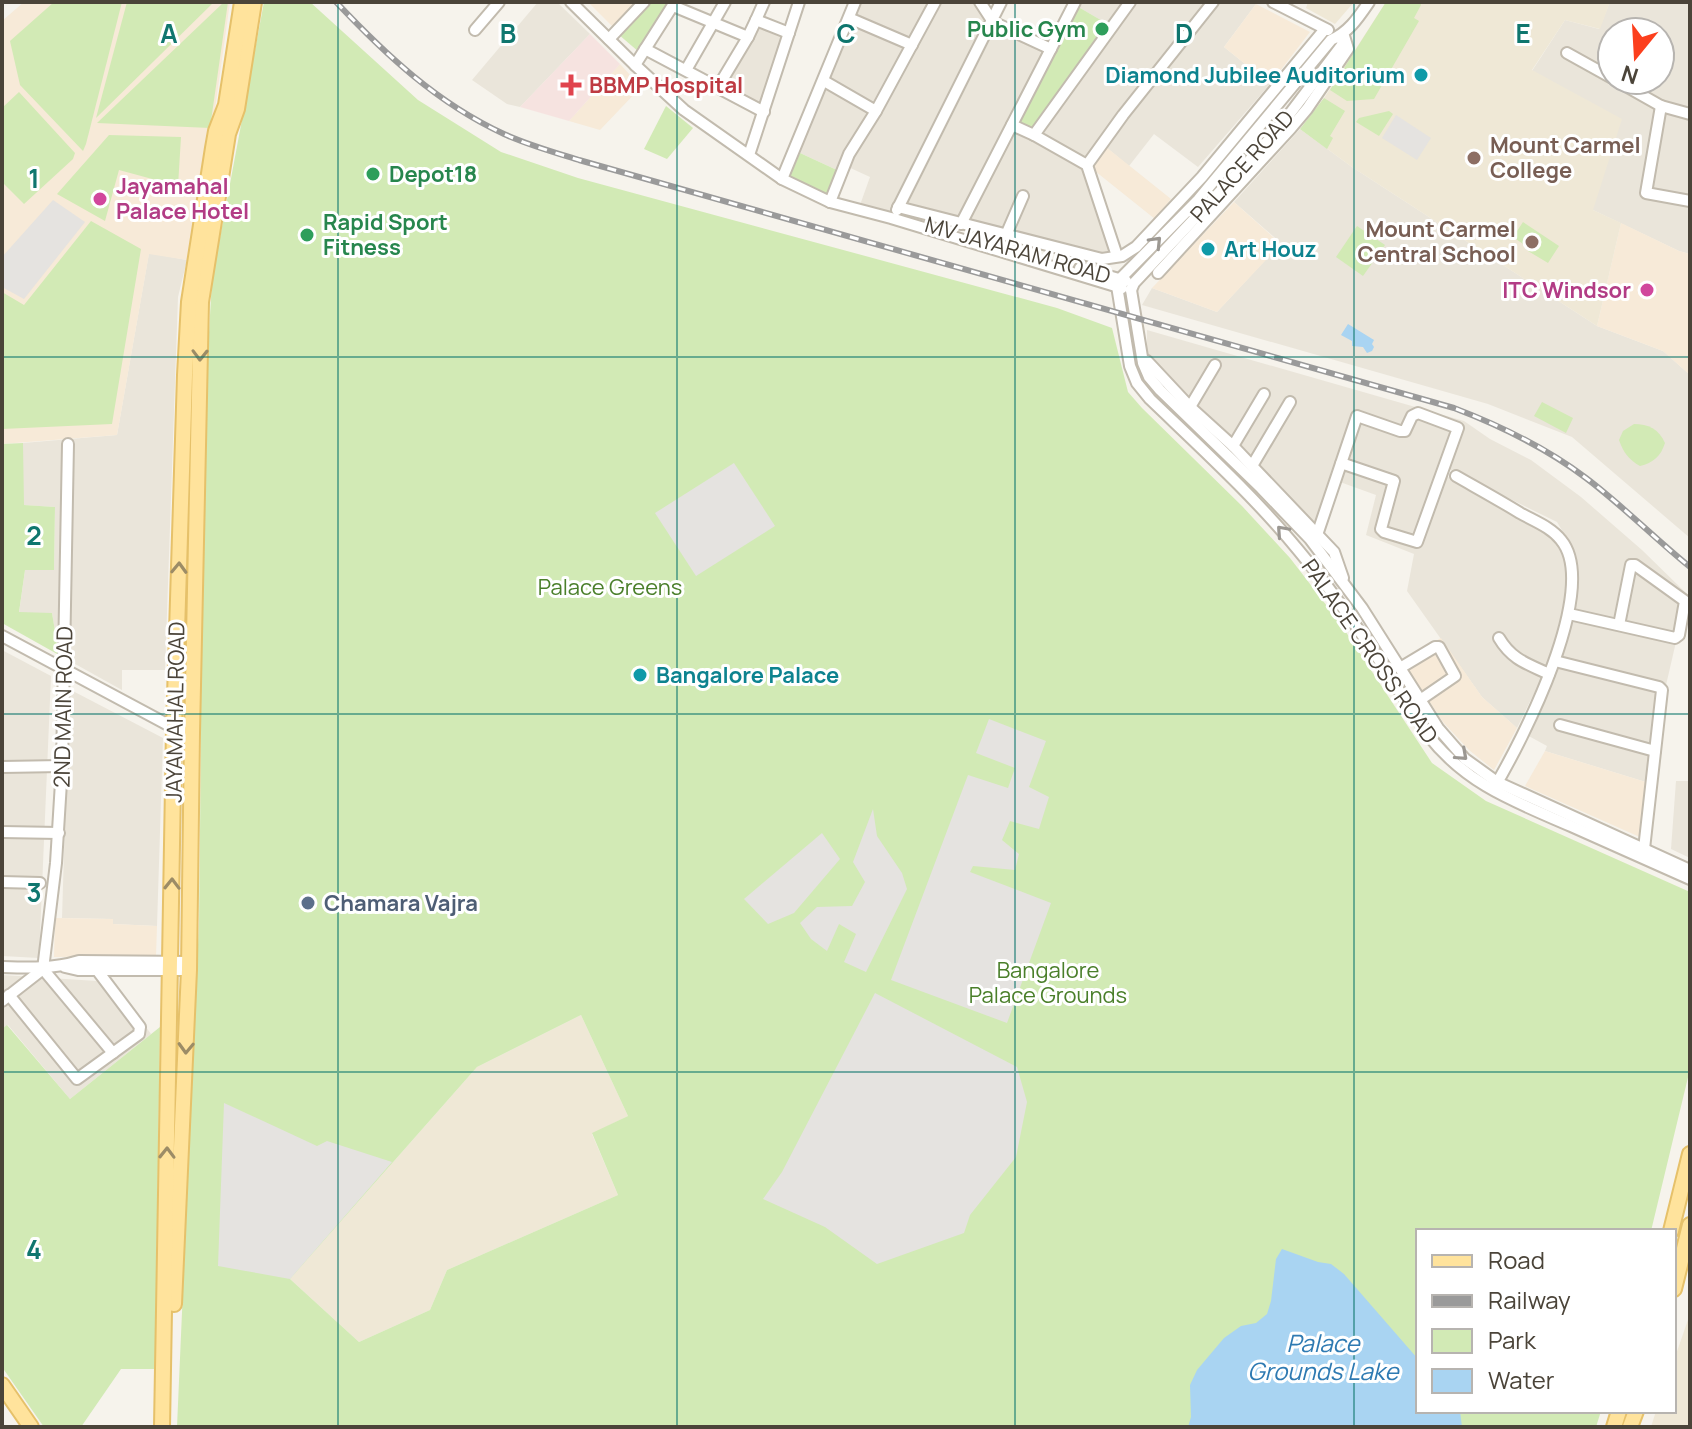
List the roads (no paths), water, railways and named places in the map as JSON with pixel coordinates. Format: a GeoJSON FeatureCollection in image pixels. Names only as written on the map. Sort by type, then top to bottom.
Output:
{"type":"FeatureCollection","features":[{"type":"Feature","properties":{"kind":"main road"},"geometry":{"type":"LineString","coordinates":[[216,131],[233,2]]}},
{"type":"Feature","properties":{"kind":"main road","name":"JAYAMAHAL ROAD"},"geometry":{"type":"LineString","coordinates":[[162,1427],[174,728],[189,302],[216,131],[226,105],[242,2]]}},
{"type":"Feature","properties":{"kind":"main road","name":"JAYAMAHAL ROAD"},"geometry":{"type":"LineString","coordinates":[[169,1427],[189,966],[201,302],[228,134],[237,109],[254,2]]}},
{"type":"Feature","properties":{"kind":"main road"},"geometry":{"type":"LineString","coordinates":[[1671,1229],[1690,1154]]}},
{"type":"Feature","properties":{"kind":"main road"},"geometry":{"type":"LineString","coordinates":[[1676,1283],[1690,1225]]}},
{"type":"Feature","properties":{"kind":"main road"},"geometry":{"type":"LineString","coordinates":[[2,1385],[31,1427]]}},
{"type":"Feature","properties":{"kind":"main road"},"geometry":{"type":"LineString","coordinates":[[2,1402],[19,1427]]}},
{"type":"Feature","properties":{"kind":"street"},"geometry":{"type":"LineString","coordinates":[[475,30],[499,2]]}},
{"type":"Feature","properties":{"kind":"street","name":"MV JAYARAM ROAD"},"geometry":{"type":"LineString","coordinates":[[571,2],[684,110],[782,179],[830,202],[1133,287]]}},
{"type":"Feature","properties":{"kind":"street"},"geometry":{"type":"LineString","coordinates":[[609,39],[644,2]]}},
{"type":"Feature","properties":{"kind":"street"},"geometry":{"type":"LineString","coordinates":[[686,70],[725,2]]}},
{"type":"Feature","properties":{"kind":"street"},"geometry":{"type":"LineString","coordinates":[[718,87],[748,37],[764,2]]}},
{"type":"Feature","properties":{"kind":"street"},"geometry":{"type":"LineString","coordinates":[[782,179],[855,2]]}},
{"type":"Feature","properties":{"kind":"street"},"geometry":{"type":"LineString","coordinates":[[830,202],[849,154],[935,2]]}},
{"type":"Feature","properties":{"kind":"street"},"geometry":{"type":"LineString","coordinates":[[980,2],[993,22],[1051,49]]}},
{"type":"Feature","properties":{"kind":"street"},"geometry":{"type":"LineString","coordinates":[[896,220],[898,207],[1001,2]]}},
{"type":"Feature","properties":{"kind":"street"},"geometry":{"type":"LineString","coordinates":[[961,224],[1075,2]]}},
{"type":"Feature","properties":{"kind":"street"},"geometry":{"type":"LineString","coordinates":[[1034,135],[1130,2]]}},
{"type":"Feature","properties":{"kind":"street"},"geometry":{"type":"LineString","coordinates":[[1087,165],[1213,2]]}},
{"type":"Feature","properties":{"kind":"street"},"geometry":{"type":"LineString","coordinates":[[1158,273],[1307,109],[1348,49],[1343,35],[1273,2]]}},
{"type":"Feature","properties":{"kind":"street","name":"PALACE ROAD"},"geometry":{"type":"LineString","coordinates":[[1118,283],[1198,200],[1331,40],[1343,35],[1369,2]]}},
{"type":"Feature","properties":{"kind":"street"},"geometry":{"type":"LineString","coordinates":[[635,65],[674,4],[748,37]]}},
{"type":"Feature","properties":{"kind":"street"},"geometry":{"type":"LineString","coordinates":[[749,155],[789,33],[795,4]]}},
{"type":"Feature","properties":{"kind":"street"},"geometry":{"type":"LineString","coordinates":[[849,18],[912,45]]}},
{"type":"Feature","properties":{"kind":"street"},"geometry":{"type":"LineString","coordinates":[[756,20],[789,33]]}},
{"type":"Feature","properties":{"kind":"street"},"geometry":{"type":"LineString","coordinates":[[898,207],[1102,259],[1122,256],[1136,247],[1202,177],[1325,29]]}},
{"type":"Feature","properties":{"kind":"street","name":"PALACE ROAD"},"geometry":{"type":"LineString","coordinates":[[1133,287],[1276,132],[1342,45],[1343,35]]}},
{"type":"Feature","properties":{"kind":"street"},"geometry":{"type":"LineString","coordinates":[[645,49],[764,112]]}},
{"type":"Feature","properties":{"kind":"street"},"geometry":{"type":"LineString","coordinates":[[1567,53],[1596,69]]}},
{"type":"Feature","properties":{"kind":"street"},"geometry":{"type":"LineString","coordinates":[[824,81],[876,111]]}},
{"type":"Feature","properties":{"kind":"street"},"geometry":{"type":"LineString","coordinates":[[1644,96],[1661,106],[1690,114]]}},
{"type":"Feature","properties":{"kind":"street"},"geometry":{"type":"LineString","coordinates":[[1661,106],[1646,193],[1690,201]]}},
{"type":"Feature","properties":{"kind":"street"},"geometry":{"type":"LineString","coordinates":[[1012,125],[1087,165],[1117,256]]}},
{"type":"Feature","properties":{"kind":"street"},"geometry":{"type":"LineString","coordinates":[[1006,235],[1023,196]]}},
{"type":"Feature","properties":{"kind":"street","name":"PALACE CROSS ROAD"},"geometry":{"type":"LineString","coordinates":[[1118,283],[1130,366],[1137,383],[1299,550],[1350,616],[1441,753],[1459,768],[1495,787],[1690,879]]}},
{"type":"Feature","properties":{"kind":"street","name":"PALACE CROSS ROAD"},"geometry":{"type":"LineString","coordinates":[[1133,287],[1143,363],[1149,377],[1310,539],[1362,608],[1420,700],[1465,759],[1495,787],[1690,870]]}},
{"type":"Feature","properties":{"kind":"street"},"geometry":{"type":"LineString","coordinates":[[1126,337],[1140,340]]}},
{"type":"Feature","properties":{"kind":"street"},"geometry":{"type":"LineString","coordinates":[[1147,361],[1334,552],[1346,588]]}},
{"type":"Feature","properties":{"kind":"street"},"geometry":{"type":"LineString","coordinates":[[1190,407],[1215,365]]}},
{"type":"Feature","properties":{"kind":"street"},"geometry":{"type":"LineString","coordinates":[[1233,446],[1264,394]]}},
{"type":"Feature","properties":{"kind":"street"},"geometry":{"type":"LineString","coordinates":[[1252,466],[1290,402]]}},
{"type":"Feature","properties":{"kind":"street"},"geometry":{"type":"LineString","coordinates":[[1317,535],[1341,463],[1357,416],[1405,431],[1412,416],[1418,413],[1458,428],[1417,542],[1381,529],[1394,481],[1341,463]]}},
{"type":"Feature","properties":{"kind":"street","name":"2ND MAIN ROAD"},"geometry":{"type":"LineString","coordinates":[[43,969],[59,833],[68,444]]}},
{"type":"Feature","properties":{"kind":"street"},"geometry":{"type":"LineString","coordinates":[[1456,476],[1553,531],[1569,554],[1571,567],[1569,614],[1555,661],[1495,787]]}},
{"type":"Feature","properties":{"kind":"street"},"geometry":{"type":"LineString","coordinates":[[1569,614],[1675,638],[1679,635],[1685,601],[1633,564],[1629,568],[1619,625]]}},
{"type":"Feature","properties":{"kind":"street"},"geometry":{"type":"LineString","coordinates":[[1350,616],[1362,608]]}},
{"type":"Feature","properties":{"kind":"street"},"geometry":{"type":"LineString","coordinates":[[2,636],[174,728],[192,733]]}},
{"type":"Feature","properties":{"kind":"street"},"geometry":{"type":"LineString","coordinates":[[1499,638],[1507,651],[1519,660],[1549,674]]}},
{"type":"Feature","properties":{"kind":"street"},"geometry":{"type":"LineString","coordinates":[[1400,668],[1439,647],[1455,676],[1420,700]]}},
{"type":"Feature","properties":{"kind":"street"},"geometry":{"type":"LineString","coordinates":[[1555,661],[1661,689],[1644,849]]}},
{"type":"Feature","properties":{"kind":"street"},"geometry":{"type":"LineString","coordinates":[[1560,725],[1655,751]]}},
{"type":"Feature","properties":{"kind":"street"},"geometry":{"type":"LineString","coordinates":[[2,767],[62,766]]}},
{"type":"Feature","properties":{"kind":"street"},"geometry":{"type":"LineString","coordinates":[[2,832],[59,833]]}},
{"type":"Feature","properties":{"kind":"street"},"geometry":{"type":"LineString","coordinates":[[2,882],[40,883]]}},
{"type":"Feature","properties":{"kind":"street"},"geometry":{"type":"LineString","coordinates":[[2,967],[43,969],[79,961],[189,966]]}},
{"type":"Feature","properties":{"kind":"street"},"geometry":{"type":"LineString","coordinates":[[63,966],[97,970],[170,965]]}},
{"type":"Feature","properties":{"kind":"street"},"geometry":{"type":"LineString","coordinates":[[43,969],[6,998],[77,1079],[139,1034],[140,1027],[97,970]]}},
{"type":"Feature","properties":{"kind":"street"},"geometry":{"type":"LineString","coordinates":[[43,969],[113,1053]]}},
{"type":"Feature","properties":{"kind":"street"},"geometry":{"type":"LineString","coordinates":[[1676,1286],[1690,1271]]}},
{"type":"Feature","properties":{"kind":"water"},"geometry":{"type":"Polygon","coordinates":[[[1348,324],[1374,340],[1372,351],[1367,353],[1363,347],[1352,346],[1352,341],[1341,335],[1348,324]]]}},
{"type":"Feature","properties":{"kind":"water","name":"Palace Grounds Lake"},"geometry":{"type":"Polygon","coordinates":[[[1282,1249],[1331,1264],[1344,1274],[1416,1357],[1416,1413],[1460,1413],[1462,1427],[1188,1427],[1191,1417],[1190,1385],[1197,1370],[1224,1338],[1241,1326],[1256,1323],[1267,1314],[1276,1259],[1282,1249]]]}},
{"type":"Feature","properties":{"kind":"railway"},"geometry":{"type":"LineString","coordinates":[[336,2],[393,59],[435,93],[480,122],[513,138],[579,160],[1454,408],[1522,438],[1570,467],[1690,567]]}},
{"type":"Feature","properties":{"kind":"place","name":"Public Gym"},"geometry":{"type":"Point","coordinates":[1102,29]}},
{"type":"Feature","properties":{"kind":"place","name":"Diamond Jubilee Auditorium"},"geometry":{"type":"Point","coordinates":[1421,75]}},
{"type":"Feature","properties":{"kind":"place","name":"BBMP Hospital"},"geometry":{"type":"Point","coordinates":[571,85]}},
{"type":"Feature","properties":{"kind":"place","name":"Mount Carmel College"},"geometry":{"type":"Point","coordinates":[1474,158]}},
{"type":"Feature","properties":{"kind":"place","name":"Depot18"},"geometry":{"type":"Point","coordinates":[373,174]}},
{"type":"Feature","properties":{"kind":"place","name":"Jayamahal Palace Hotel"},"geometry":{"type":"Point","coordinates":[100,199]}},
{"type":"Feature","properties":{"kind":"place","name":"Rapid Sport Fitness"},"geometry":{"type":"Point","coordinates":[307,235]}},
{"type":"Feature","properties":{"kind":"place","name":"Mount Carmel Central School"},"geometry":{"type":"Point","coordinates":[1532,242]}},
{"type":"Feature","properties":{"kind":"place","name":"Art Houz"},"geometry":{"type":"Point","coordinates":[1208,249]}},
{"type":"Feature","properties":{"kind":"place","name":"ITC Windsor"},"geometry":{"type":"Point","coordinates":[1647,290]}},
{"type":"Feature","properties":{"kind":"place","name":"Bangalore Palace"},"geometry":{"type":"Point","coordinates":[640,675]}},
{"type":"Feature","properties":{"kind":"place","name":"Chamara Vajra"},"geometry":{"type":"Point","coordinates":[308,903]}},
{"type":"Feature","properties":{"kind":"park label","name":"Palace Greens"},"geometry":{"type":"Point","coordinates":[610,587]}},
{"type":"Feature","properties":{"kind":"park label","name":"Bangalore Palace Grounds"},"geometry":{"type":"Point","coordinates":[1048,982]}}]}
